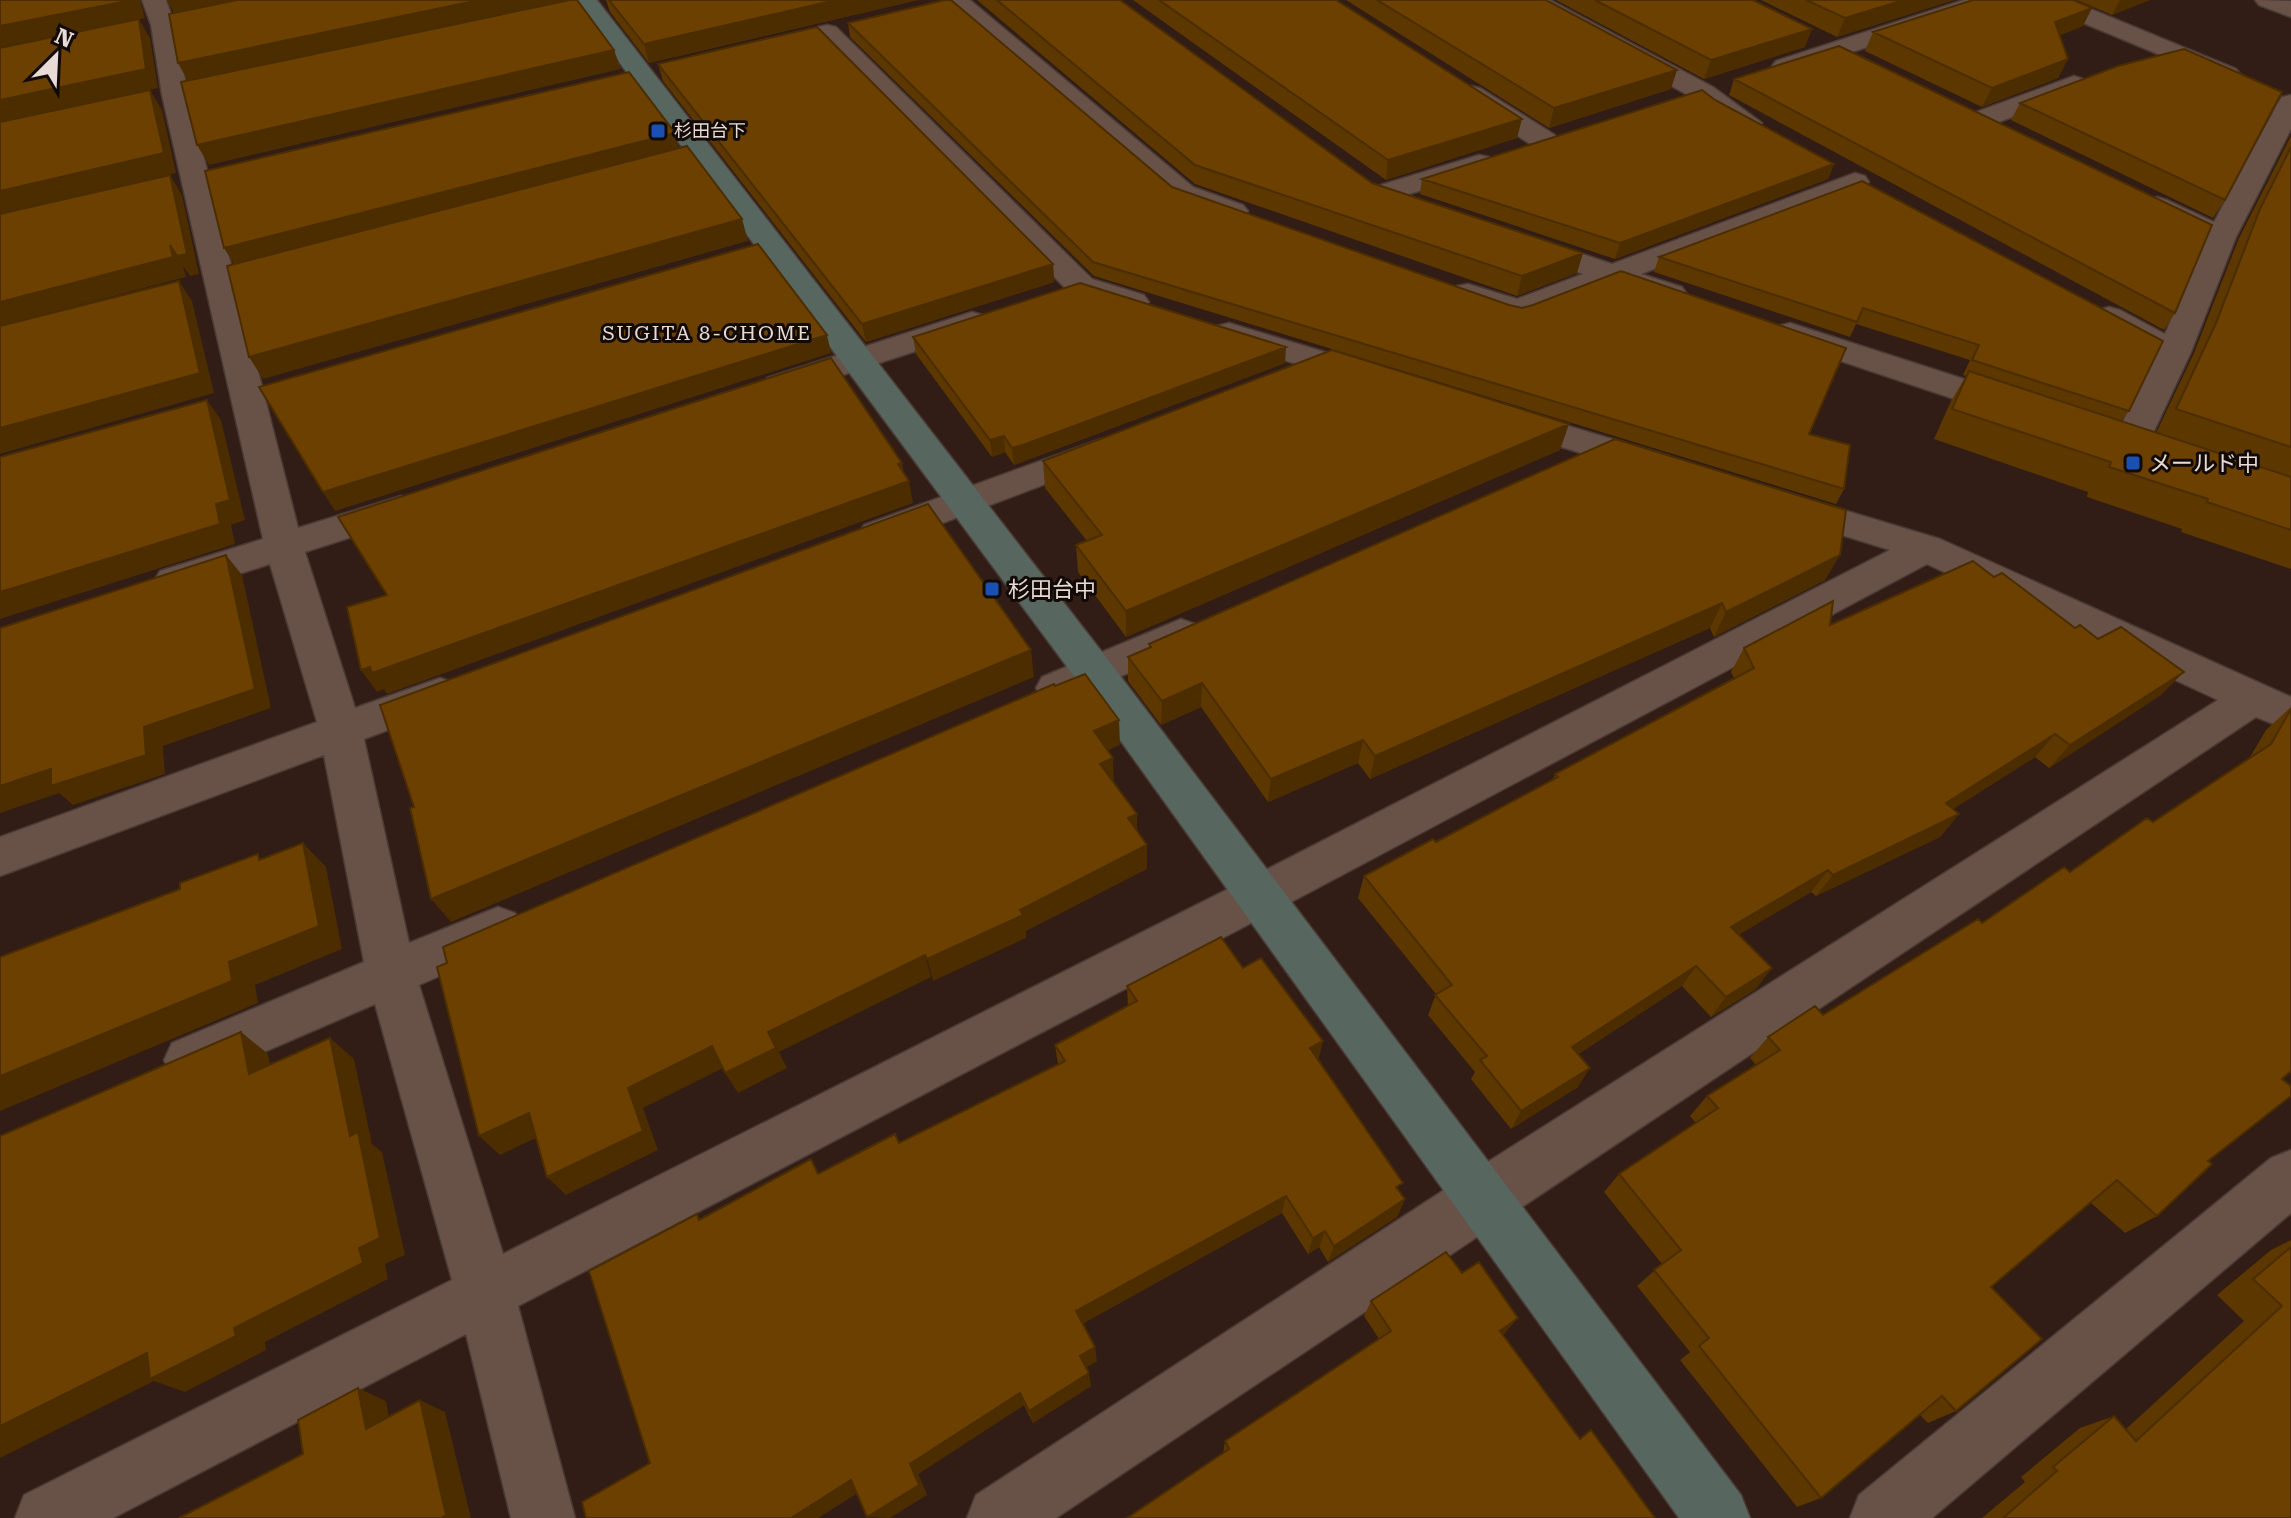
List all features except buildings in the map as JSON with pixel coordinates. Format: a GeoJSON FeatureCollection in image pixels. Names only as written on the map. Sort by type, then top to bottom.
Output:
{"type":"FeatureCollection","features":[{"type":"Feature","properties":{"kind":"street"},"geometry":{"type":"LineString","coordinates":[[559,13],[587,3],[619,0]]}},
{"type":"Feature","properties":{"kind":"street"},"geometry":{"type":"LineString","coordinates":[[928,8],[959,0],[1183,193],[1255,219]]}},
{"type":"Feature","properties":{"kind":"street"},"geometry":{"type":"LineString","coordinates":[[1532,0],[1704,93],[1721,107],[1775,137]]}},
{"type":"Feature","properties":{"kind":"street"},"geometry":{"type":"LineString","coordinates":[[2048,0],[2291,102],[2221,237],[2174,352],[2129,446]]}},
{"type":"Feature","properties":{"kind":"street"},"geometry":{"type":"LineString","coordinates":[[2267,0],[2291,10]]}},
{"type":"Feature","properties":{"kind":"street"},"geometry":{"type":"LineString","coordinates":[[587,3],[642,75],[686,158],[756,251],[857,360],[1094,672],[1718,1518]]}},
{"type":"Feature","properties":{"kind":"street"},"geometry":{"type":"LineString","coordinates":[[1763,74],[1965,3]]}},
{"type":"Feature","properties":{"kind":"street"},"geometry":{"type":"LineString","coordinates":[[161,19],[175,95],[284,546],[341,731],[391,974],[485,1292],[543,1518]]}},
{"type":"Feature","properties":{"kind":"street"},"geometry":{"type":"LineString","coordinates":[[1798,31],[1865,64]]}},
{"type":"Feature","properties":{"kind":"street"},"geometry":{"type":"LineString","coordinates":[[826,32],[1066,291],[1181,318],[1399,385]]}},
{"type":"Feature","properties":{"kind":"street"},"geometry":{"type":"LineString","coordinates":[[2137,60],[2166,49]]}},
{"type":"Feature","properties":{"kind":"street"},"geometry":{"type":"LineString","coordinates":[[1980,120],[2094,76]]}},
{"type":"Feature","properties":{"kind":"street"},"geometry":{"type":"LineString","coordinates":[[1454,83],[1545,141]]}},
{"type":"Feature","properties":{"kind":"street"},"geometry":{"type":"LineString","coordinates":[[1675,102],[1734,83]]}},
{"type":"Feature","properties":{"kind":"street"},"geometry":{"type":"LineString","coordinates":[[1951,106],[2008,133]]}},
{"type":"Feature","properties":{"kind":"street"},"geometry":{"type":"LineString","coordinates":[[1381,194],[1574,132]]}},
{"type":"Feature","properties":{"kind":"street"},"geometry":{"type":"LineString","coordinates":[[1829,167],[1883,197]]}},
{"type":"Feature","properties":{"kind":"street"},"geometry":{"type":"LineString","coordinates":[[1355,176],[1381,194],[1424,209]]}},
{"type":"Feature","properties":{"kind":"street"},"geometry":{"type":"LineString","coordinates":[[1445,285],[1517,310],[1855,182]]}},
{"type":"Feature","properties":{"kind":"street"},"geometry":{"type":"LineString","coordinates":[[2136,196],[2221,237]]}},
{"type":"Feature","properties":{"kind":"street"},"geometry":{"type":"LineString","coordinates":[[1496,234],[1700,303]]}},
{"type":"Feature","properties":{"kind":"street"},"geometry":{"type":"LineString","coordinates":[[2091,307],[2174,352]]}},
{"type":"Feature","properties":{"kind":"street"},"geometry":{"type":"LineString","coordinates":[[751,394],[1006,311]]}},
{"type":"Feature","properties":{"kind":"street"},"geometry":{"type":"LineString","coordinates":[[1759,323],[2041,416]]}},
{"type":"Feature","properties":{"kind":"street"},"geometry":{"type":"LineString","coordinates":[[1267,385],[1325,363]]}},
{"type":"Feature","properties":{"kind":"street"},"geometry":{"type":"LineString","coordinates":[[1472,408],[1692,475]]}},
{"type":"Feature","properties":{"kind":"street"},"geometry":{"type":"LineString","coordinates":[[845,546],[1137,435]]}},
{"type":"Feature","properties":{"kind":"street"},"geometry":{"type":"LineString","coordinates":[[2100,436],[2159,456]]}},
{"type":"Feature","properties":{"kind":"street"},"geometry":{"type":"LineString","coordinates":[[1546,474],[1604,448]]}},
{"type":"Feature","properties":{"kind":"street"},"geometry":{"type":"LineString","coordinates":[[1750,494],[1926,548],[2272,706]]}},
{"type":"Feature","properties":{"kind":"street"},"geometry":{"type":"LineString","coordinates":[[150,589],[435,497]]}},
{"type":"Feature","properties":{"kind":"street"},"geometry":{"type":"LineString","coordinates":[[47,1518],[1261,895],[1926,548]]}},
{"type":"Feature","properties":{"kind":"street"},"geometry":{"type":"LineString","coordinates":[[1021,703],[1211,621]]}},
{"type":"Feature","properties":{"kind":"street"},"geometry":{"type":"LineString","coordinates":[[0,857],[474,682]]}},
{"type":"Feature","properties":{"kind":"street"},"geometry":{"type":"LineString","coordinates":[[999,1518],[1484,1197],[2272,706]]}},
{"type":"Feature","properties":{"kind":"street"},"geometry":{"type":"LineString","coordinates":[[159,1073],[537,911]]}},
{"type":"Feature","properties":{"kind":"street"},"geometry":{"type":"LineString","coordinates":[[1882,1518],[2291,1177]]}},
{"type":"Feature","properties":{"kind":"place","name":"杉田台下"},"geometry":{"type":"Point","coordinates":[658,131]}},
{"type":"Feature","properties":{"kind":"place","name":"メールド中"},"geometry":{"type":"Point","coordinates":[2133,463]}},
{"type":"Feature","properties":{"kind":"place","name":"杉田台中"},"geometry":{"type":"Point","coordinates":[992,589]}},
{"type":"Feature","properties":{"kind":"district","name":"SUGITA 8-CHOME"},"geometry":{"type":"Point","coordinates":[707,333]}}]}
